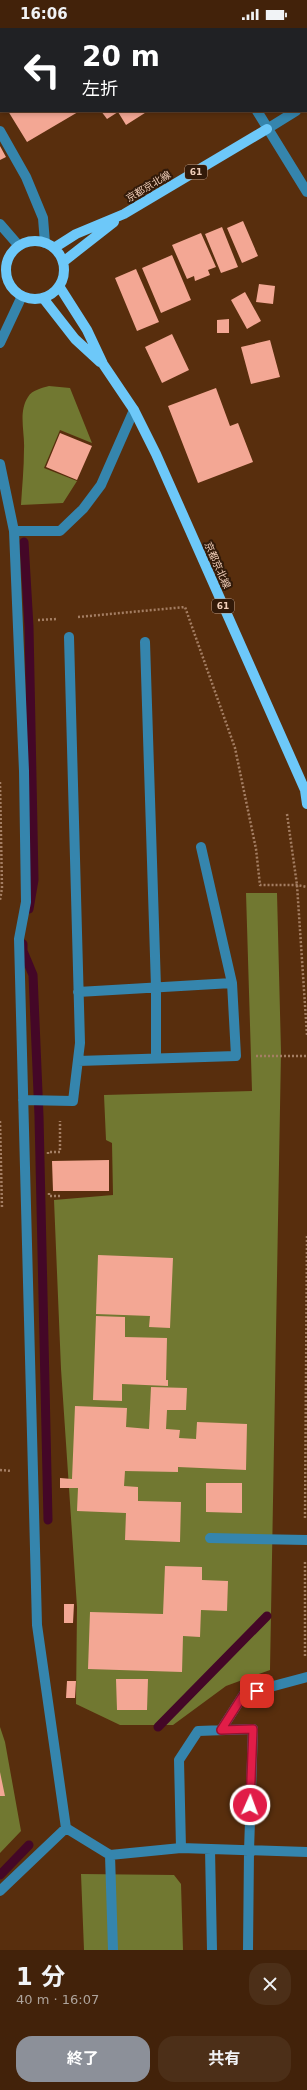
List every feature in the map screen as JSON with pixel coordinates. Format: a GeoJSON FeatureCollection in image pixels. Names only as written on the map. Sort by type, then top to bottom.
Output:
{"type":"FeatureCollection","features":[{"type":"Feature","properties":{"kind":"main road","name":"京都京北線"},"geometry":{"type":"LineString","coordinates":[[63,262],[124,214],[267,129]]}},
{"type":"Feature","properties":{"kind":"main road","name":"京都京北線"},"geometry":{"type":"LineString","coordinates":[[19,246],[33,242],[49,246],[124,214]]}},
{"type":"Feature","properties":{"kind":"main road"},"geometry":{"type":"LineString","coordinates":[[19,246],[4,259],[7,277],[13,289],[22,296],[34,299],[43,298],[52,294],[59,286],[64,271],[63,262],[49,246]]}},
{"type":"Feature","properties":{"kind":"main road","name":"京都京北線"},"geometry":{"type":"LineString","coordinates":[[59,286],[87,330],[103,364],[134,410],[159,461],[305,790],[307,804]]}},
{"type":"Feature","properties":{"kind":"main road","name":"京都京北線"},"geometry":{"type":"LineString","coordinates":[[43,298],[75,339],[103,364]]}},
{"type":"Feature","properties":{"kind":"street"},"geometry":{"type":"LineString","coordinates":[[258,112],[307,192]]}},
{"type":"Feature","properties":{"kind":"street"},"geometry":{"type":"LineString","coordinates":[[267,129],[294,112]]}},
{"type":"Feature","properties":{"kind":"street"},"geometry":{"type":"LineString","coordinates":[[0,131],[26,177],[43,218],[49,246]]}},
{"type":"Feature","properties":{"kind":"street"},"geometry":{"type":"LineString","coordinates":[[0,224],[19,246]]}},
{"type":"Feature","properties":{"kind":"street"},"geometry":{"type":"LineString","coordinates":[[0,343],[22,296]]}},
{"type":"Feature","properties":{"kind":"street"},"geometry":{"type":"LineString","coordinates":[[14,531],[60,531],[83,509],[101,485],[134,410]]}},
{"type":"Feature","properties":{"kind":"street"},"geometry":{"type":"LineString","coordinates":[[0,464],[14,531],[24,771],[26,902],[19,939],[37,1625],[66,1828]]}},
{"type":"Feature","properties":{"kind":"street"},"geometry":{"type":"LineString","coordinates":[[23,1100],[73,1100],[80,1043],[69,637]]}},
{"type":"Feature","properties":{"kind":"street"},"geometry":{"type":"LineString","coordinates":[[145,642],[156,987],[156,1058]]}},
{"type":"Feature","properties":{"kind":"street"},"geometry":{"type":"LineString","coordinates":[[78,1061],[236,1056],[232,983],[201,847]]}},
{"type":"Feature","properties":{"kind":"street"},"geometry":{"type":"LineString","coordinates":[[78,992],[232,983]]}},
{"type":"Feature","properties":{"kind":"street"},"geometry":{"type":"LineString","coordinates":[[210,1538],[306,1540]]}},
{"type":"Feature","properties":{"kind":"street"},"geometry":{"type":"LineString","coordinates":[[221,1730],[244,1694],[307,1677]]}},
{"type":"Feature","properties":{"kind":"street"},"geometry":{"type":"LineString","coordinates":[[181,1848],[179,1760],[198,1731],[253,1729],[249,1851],[248,1950]]}},
{"type":"Feature","properties":{"kind":"street"},"geometry":{"type":"LineString","coordinates":[[66,1828],[110,1855],[181,1848],[307,1852]]}},
{"type":"Feature","properties":{"kind":"street"},"geometry":{"type":"LineString","coordinates":[[0,1892],[66,1828]]}},
{"type":"Feature","properties":{"kind":"street"},"geometry":{"type":"LineString","coordinates":[[210,1849],[212,1950]]}},
{"type":"Feature","properties":{"kind":"street"},"geometry":{"type":"LineString","coordinates":[[110,1855],[113,1950]]}},
{"type":"Feature","properties":{"kind":"path"},"geometry":{"type":"LineString","coordinates":[[73,617],[185,607],[235,748],[256,849],[260,885],[297,885],[307,887]]}},
{"type":"Feature","properties":{"kind":"path"},"geometry":{"type":"LineString","coordinates":[[18,622],[58,618]]}},
{"type":"Feature","properties":{"kind":"path"},"geometry":{"type":"LineString","coordinates":[[0,782],[2,888],[0,900]]}},
{"type":"Feature","properties":{"kind":"path"},"geometry":{"type":"LineString","coordinates":[[286,811],[297,885],[307,1035]]}},
{"type":"Feature","properties":{"kind":"path"},"geometry":{"type":"LineString","coordinates":[[236,1056],[307,1056]]}},
{"type":"Feature","properties":{"kind":"path"},"geometry":{"type":"LineString","coordinates":[[48,1160],[48,1152],[60,1152],[60,1116]]}},
{"type":"Feature","properties":{"kind":"path"},"geometry":{"type":"LineString","coordinates":[[49,1189],[49,1196],[61,1196]]}},
{"type":"Feature","properties":{"kind":"path"},"geometry":{"type":"LineString","coordinates":[[304,1658],[307,1235]]}},
{"type":"Feature","properties":{"kind":"green space"},"geometry":{"type":"Polygon","coordinates":[[[49,386],[70,388],[92,443],[60,430],[44,468],[77,481],[63,503],[21,505],[24,456],[23,409],[28,397],[32,393],[49,386]]]}},
{"type":"Feature","properties":{"kind":"green space"},"geometry":{"type":"Polygon","coordinates":[[[246,893],[277,893],[281,1052],[270,1670],[226,1686],[173,1725],[120,1725],[76,1704],[77,1607],[61,1369],[54,1200],[113,1195],[112,1143],[106,1140],[104,1095],[252,1091],[246,893]]]}},
{"type":"Feature","properties":{"kind":"green space"},"geometry":{"type":"Polygon","coordinates":[[[0,1727],[5,1742],[21,1831],[0,1853],[0,1727]]]}},
{"type":"Feature","properties":{"kind":"green space"},"geometry":{"type":"Polygon","coordinates":[[[81,1874],[174,1875],[181,1884],[183,1950],[84,1950],[81,1874]]]}},
{"type":"Feature","properties":{"kind":"building"},"geometry":{"type":"Polygon","coordinates":[[[9,112],[78,112],[27,142],[9,112]]]}},
{"type":"Feature","properties":{"kind":"building"},"geometry":{"type":"Polygon","coordinates":[[[102,112],[118,112],[107,119],[102,112]]]}},
{"type":"Feature","properties":{"kind":"building"},"geometry":{"type":"Polygon","coordinates":[[[118,112],[146,112],[126,125],[118,112]]]}},
{"type":"Feature","properties":{"kind":"building"},"geometry":{"type":"Polygon","coordinates":[[[0,146],[6,157],[0,160],[0,146]]]}},
{"type":"Feature","properties":{"kind":"building"},"geometry":{"type":"Polygon","coordinates":[[[243,221],[258,256],[242,263],[227,228],[243,221]]]}},
{"type":"Feature","properties":{"kind":"building"},"geometry":{"type":"Polygon","coordinates":[[[222,227],[238,267],[221,273],[205,234],[222,227]]]}},
{"type":"Feature","properties":{"kind":"building"},"geometry":{"type":"Polygon","coordinates":[[[201,233],[216,267],[208,270],[210,275],[195,281],[194,276],[187,279],[172,245],[201,233]]]}},
{"type":"Feature","properties":{"kind":"building"},"geometry":{"type":"Polygon","coordinates":[[[172,255],[191,300],[161,313],[142,268],[172,255]]]}},
{"type":"Feature","properties":{"kind":"building"},"geometry":{"type":"Polygon","coordinates":[[[136,269],[159,322],[137,331],[115,278],[136,269]]]}},
{"type":"Feature","properties":{"kind":"building"},"geometry":{"type":"Polygon","coordinates":[[[259,284],[275,286],[273,304],[256,302],[259,284]]]}},
{"type":"Feature","properties":{"kind":"building"},"geometry":{"type":"Polygon","coordinates":[[[245,292],[261,321],[247,329],[231,300],[245,292]]]}},
{"type":"Feature","properties":{"kind":"building"},"geometry":{"type":"Polygon","coordinates":[[[229,319],[229,333],[217,333],[217,320],[229,319]]]}},
{"type":"Feature","properties":{"kind":"building"},"geometry":{"type":"Polygon","coordinates":[[[172,334],[189,370],[162,383],[145,347],[172,334]]]}},
{"type":"Feature","properties":{"kind":"building"},"geometry":{"type":"Polygon","coordinates":[[[270,340],[280,377],[251,384],[241,347],[270,340]]]}},
{"type":"Feature","properties":{"kind":"building"},"geometry":{"type":"Polygon","coordinates":[[[216,388],[230,426],[238,423],[253,462],[198,483],[168,406],[216,388]]]}},
{"type":"Feature","properties":{"kind":"building"},"geometry":{"type":"Polygon","coordinates":[[[60,433],[92,446],[77,480],[46,467],[60,433]]]}},
{"type":"Feature","properties":{"kind":"building"},"geometry":{"type":"Polygon","coordinates":[[[109,1160],[109,1191],[53,1191],[52,1161],[109,1160]]]}},
{"type":"Feature","properties":{"kind":"building"},"geometry":{"type":"Polygon","coordinates":[[[98,1255],[173,1258],[170,1328],[149,1327],[150,1316],[96,1314],[98,1255]]]}},
{"type":"Feature","properties":{"kind":"building"},"geometry":{"type":"Polygon","coordinates":[[[96,1316],[125,1317],[125,1337],[167,1338],[166,1380],[168,1380],[168,1386],[122,1384],[122,1401],[93,1400],[96,1316]]]}},
{"type":"Feature","properties":{"kind":"building"},"geometry":{"type":"Polygon","coordinates":[[[151,1387],[187,1388],[186,1410],[167,1410],[166,1429],[180,1430],[179,1438],[196,1439],[197,1422],[247,1424],[246,1470],[178,1467],[178,1472],[125,1471],[124,1486],[138,1487],[138,1501],[181,1502],[180,1542],[125,1540],[126,1513],[77,1511],[78,1488],[60,1488],[60,1478],[72,1479],[75,1406],[127,1408],[126,1427],[149,1429],[151,1387]]]}},
{"type":"Feature","properties":{"kind":"building"},"geometry":{"type":"Polygon","coordinates":[[[206,1483],[242,1483],[242,1513],[206,1512],[206,1483]]]}},
{"type":"Feature","properties":{"kind":"building"},"geometry":{"type":"Polygon","coordinates":[[[165,1566],[202,1567],[202,1580],[228,1581],[227,1611],[201,1610],[200,1637],[183,1636],[182,1672],[88,1669],[90,1612],[163,1614],[165,1566]]]}},
{"type":"Feature","properties":{"kind":"building"},"geometry":{"type":"Polygon","coordinates":[[[64,1604],[74,1604],[73,1623],[64,1623],[64,1604]]]}},
{"type":"Feature","properties":{"kind":"building"},"geometry":{"type":"Polygon","coordinates":[[[116,1679],[148,1679],[147,1710],[117,1710],[116,1679]]]}},
{"type":"Feature","properties":{"kind":"building"},"geometry":{"type":"Polygon","coordinates":[[[67,1681],[76,1681],[75,1698],[66,1698],[67,1681]]]}},
{"type":"Feature","properties":{"kind":"building"},"geometry":{"type":"Polygon","coordinates":[[[0,1772],[5,1796],[0,1796],[0,1772]]]}},
{"type":"Feature","properties":{"kind":"waterway"},"geometry":{"type":"LineString","coordinates":[[24,542],[29,627],[34,880],[29,909]]}},
{"type":"Feature","properties":{"kind":"waterway"},"geometry":{"type":"LineString","coordinates":[[23,944],[23,951],[33,975],[39,1116],[48,1520]]}},
{"type":"Feature","properties":{"kind":"waterway"},"geometry":{"type":"LineString","coordinates":[[158,1727],[267,1616]]}},
{"type":"Feature","properties":{"kind":"waterway"},"geometry":{"type":"LineString","coordinates":[[0,1875],[29,1845]]}},
{"type":"Feature","properties":{"kind":"route"},"geometry":{"type":"LineString","coordinates":[[250,1805],[253,1729],[221,1730],[244,1694],[257,1691]]}}]}
